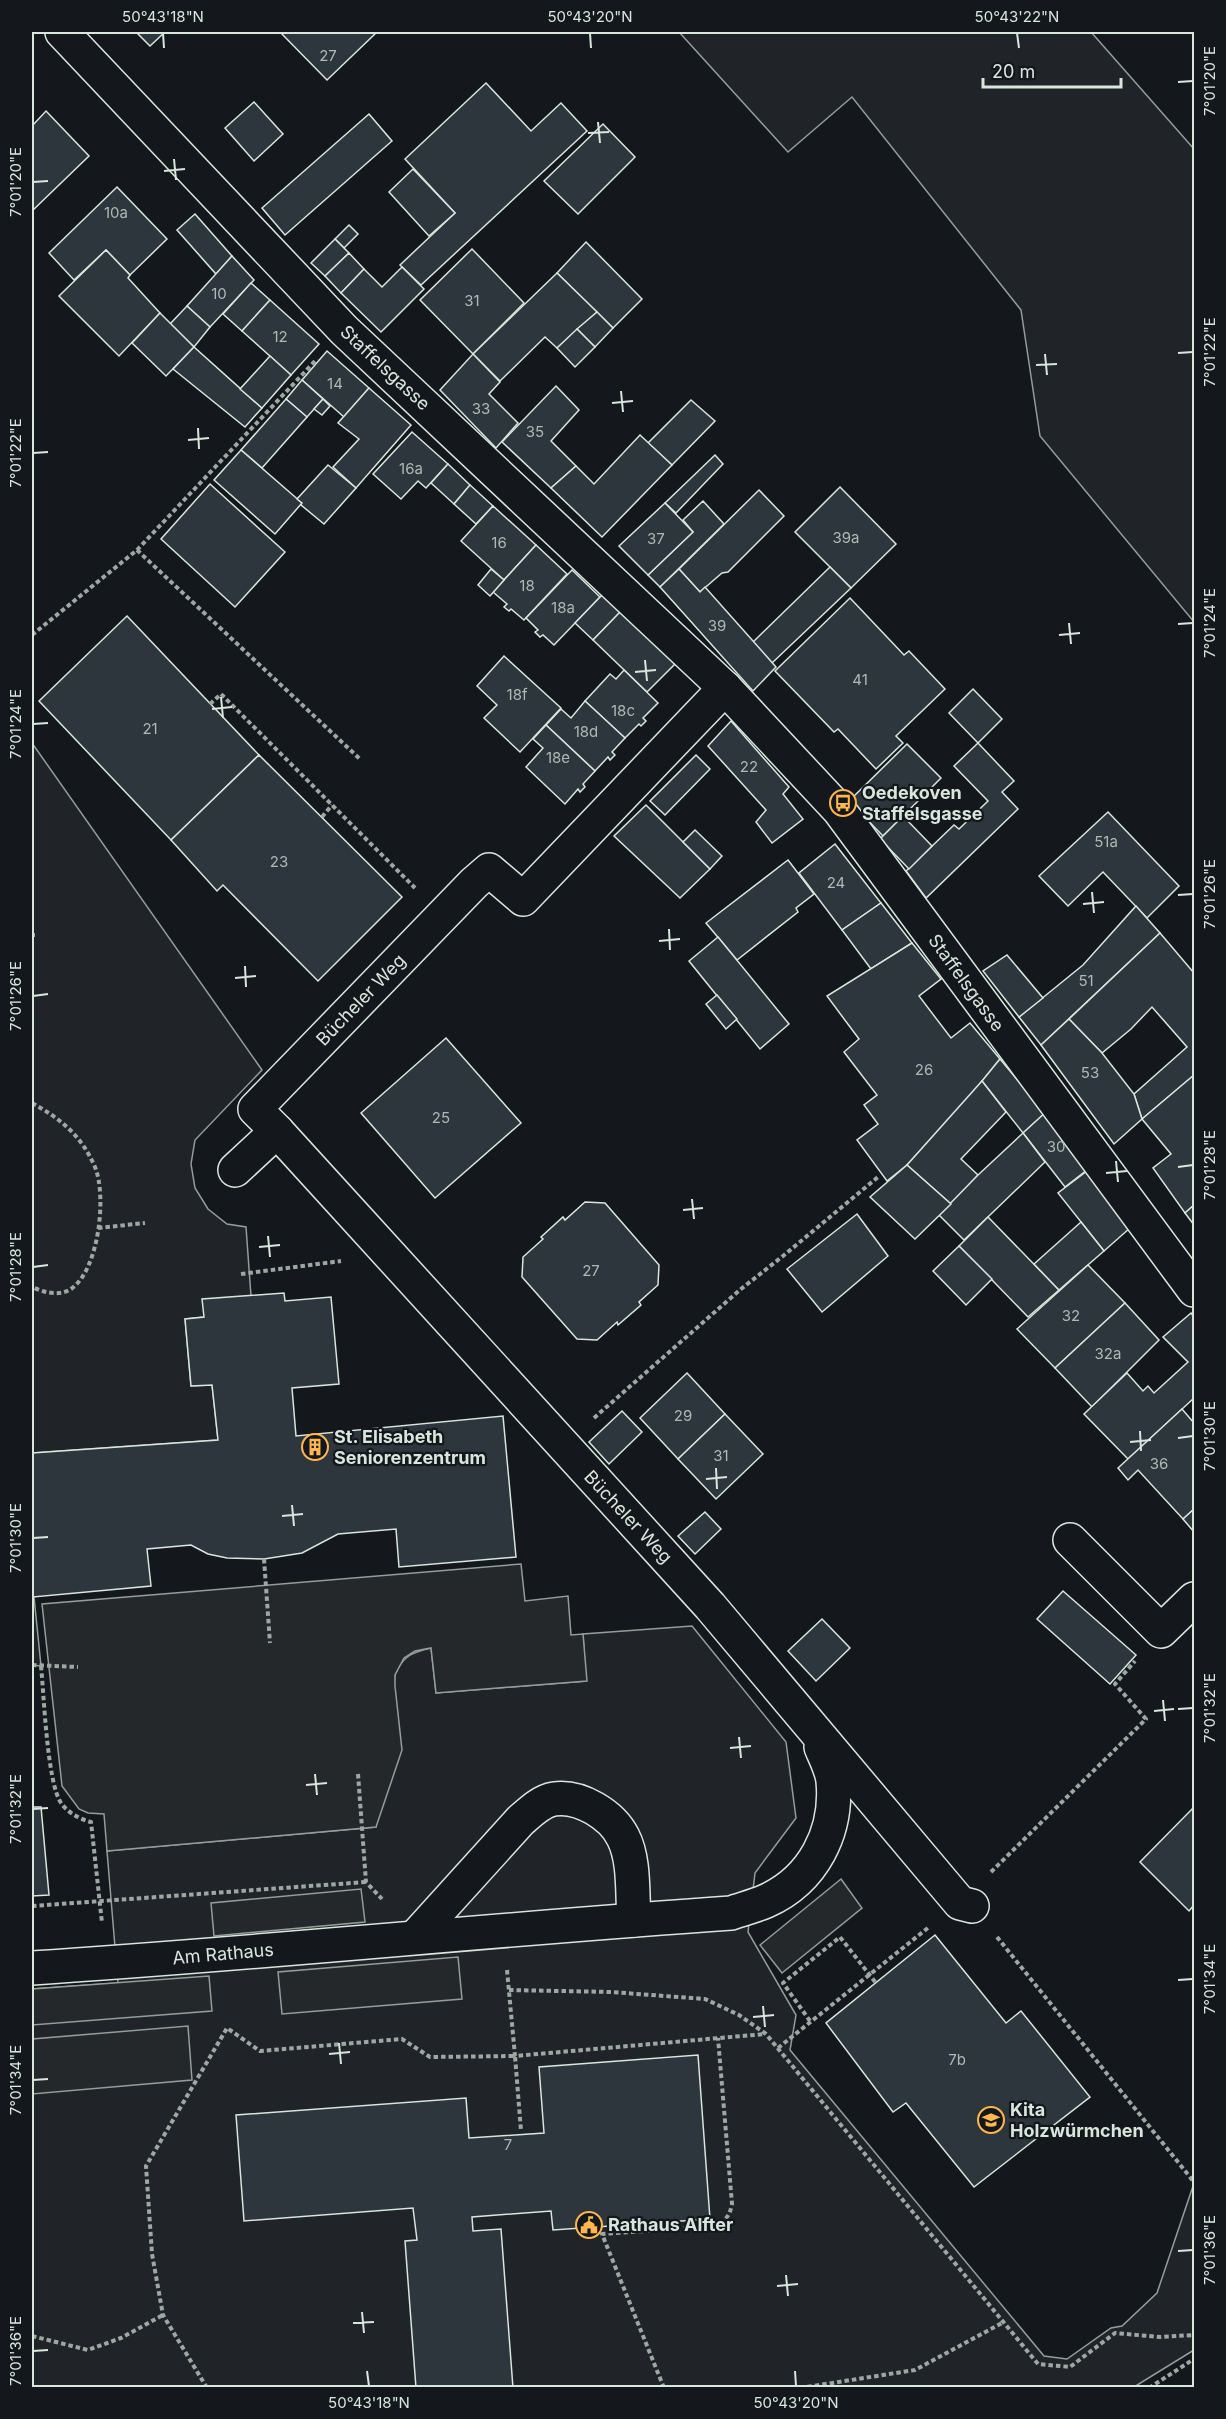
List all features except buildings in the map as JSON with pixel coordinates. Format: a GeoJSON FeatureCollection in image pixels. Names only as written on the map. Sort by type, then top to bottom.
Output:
{"type":"FeatureCollection","features":[{"type":"Feature","properties":{"kind":"street","name":"Staffelsgasse"},"geometry":{"type":"LineString","coordinates":[[62,32],[344,330],[725,688],[839,810],[1194,1290]]}},
{"type":"Feature","properties":{"kind":"street","name":"Bücheler Weg"},"geometry":{"type":"LineString","coordinates":[[725,688],[523,898],[489,870],[255,1109],[710,1606],[816,1734],[966,1904]]}},
{"type":"Feature","properties":{"kind":"street"},"geometry":{"type":"LineString","coordinates":[[235,1170],[277,1131]]}},
{"type":"Feature","properties":{"kind":"street"},"geometry":{"type":"LineString","coordinates":[[1070,1540],[1161,1631],[1194,1599]]}},
{"type":"Feature","properties":{"kind":"street","name":"Am Rathaus"},"geometry":{"type":"LineString","coordinates":[[32,1968],[731,1913],[766,1901],[795,1884],[816,1861],[828,1833],[833,1813],[833,1779],[816,1734]]}},
{"type":"Feature","properties":{"kind":"street"},"geometry":{"type":"LineString","coordinates":[[415,1937],[520,1821],[537,1807],[554,1799],[578,1801],[596,1809],[614,1823],[624,1839],[630,1863],[634,1920]]}},
{"type":"Feature","properties":{"kind":"path"},"geometry":{"type":"LineString","coordinates":[[32,635],[137,550],[344,330]]}},
{"type":"Feature","properties":{"kind":"path"},"geometry":{"type":"LineString","coordinates":[[137,550],[361,760]]}},
{"type":"Feature","properties":{"kind":"path"},"geometry":{"type":"LineString","coordinates":[[210,704],[221,694],[443,916]]}},
{"type":"Feature","properties":{"kind":"path"},"geometry":{"type":"LineString","coordinates":[[322,817],[332,805]]}},
{"type":"Feature","properties":{"kind":"path"},"geometry":{"type":"LineString","coordinates":[[32,1103],[57,1117],[73,1133],[96,1169],[101,1190],[98,1228],[89,1266],[80,1280],[69,1291],[47,1294],[32,1287]]}},
{"type":"Feature","properties":{"kind":"path"},"geometry":{"type":"LineString","coordinates":[[562,1446],[741,1289],[783,1257],[878,1177]]}},
{"type":"Feature","properties":{"kind":"path"},"geometry":{"type":"LineString","coordinates":[[98,1228],[145,1224]]}},
{"type":"Feature","properties":{"kind":"path"},"geometry":{"type":"LineString","coordinates":[[241,1274],[349,1260],[378,1243]]}},
{"type":"Feature","properties":{"kind":"path"},"geometry":{"type":"LineString","coordinates":[[264,1559],[270,1643]]}},
{"type":"Feature","properties":{"kind":"path"},"geometry":{"type":"LineString","coordinates":[[778,2048],[870,1975],[966,1904],[1146,1719],[1115,1684],[1161,1631]]}},
{"type":"Feature","properties":{"kind":"path"},"geometry":{"type":"LineString","coordinates":[[32,1665],[78,1667]]}},
{"type":"Feature","properties":{"kind":"path"},"geometry":{"type":"LineString","coordinates":[[41,1666],[53,1781],[62,1805],[79,1818],[91,1822],[100,1902]]}},
{"type":"Feature","properties":{"kind":"path"},"geometry":{"type":"LineString","coordinates":[[32,1906],[366,1882],[358,1774]]}},
{"type":"Feature","properties":{"kind":"path"},"geometry":{"type":"LineString","coordinates":[[966,1904],[1194,2182]]}},
{"type":"Feature","properties":{"kind":"path"},"geometry":{"type":"LineString","coordinates":[[810,2021],[783,1983],[840,1937],[876,1983]]}},
{"type":"Feature","properties":{"kind":"path"},"geometry":{"type":"LineString","coordinates":[[521,2131],[509,1990],[611,1992],[705,1999],[739,2015],[766,2034],[1038,2364],[1070,2367],[1115,2333],[1160,2337],[1194,2335]]}},
{"type":"Feature","properties":{"kind":"path"},"geometry":{"type":"LineString","coordinates":[[207,2388],[163,2315],[152,2254],[146,2166],[227,2028],[260,2050],[402,2039],[430,2057],[515,2056],[766,2034]]}},
{"type":"Feature","properties":{"kind":"path"},"geometry":{"type":"LineString","coordinates":[[664,2388],[602,2234],[716,2226],[730,2214],[732,2204],[718,2038]]}},
{"type":"Feature","properties":{"kind":"path"},"geometry":{"type":"LineString","coordinates":[[32,2336],[88,2350],[121,2338],[163,2315]]}},
{"type":"Feature","properties":{"kind":"path"},"geometry":{"type":"LineString","coordinates":[[800,2388],[915,2370],[1002,2323]]}},
{"type":"Feature","properties":{"kind":"path"},"geometry":{"type":"LineString","coordinates":[[1149,2388],[1194,2359]]}},
{"type":"Feature","properties":{"kind":"shaded area"},"geometry":{"type":"Polygon","coordinates":[[[679,32],[1091,32],[1194,149],[1194,622],[1040,436],[1021,310],[852,97],[788,152],[679,32]]]}},
{"type":"Feature","properties":{"kind":"shaded area"},"geometry":{"type":"Polygon","coordinates":[[[32,743],[262,1070],[195,1140],[191,1164],[195,1188],[208,1209],[227,1224],[246,1227],[251,1296],[204,1317],[185,1319],[191,1386],[212,1385],[218,1440],[32,1453],[32,743]]]}},
{"type":"Feature","properties":{"kind":"shaded area"},"geometry":{"type":"Polygon","coordinates":[[[521,1564],[525,1601],[568,1596],[571,1635],[583,1634],[587,1681],[436,1693],[431,1648],[415,1651],[404,1658],[395,1675],[402,1750],[376,1827],[107,1851],[104,1814],[88,1813],[79,1809],[62,1786],[42,1604],[521,1564]]]}},
{"type":"Feature","properties":{"kind":"shaded area"},"geometry":{"type":"Polygon","coordinates":[[[32,1577],[41,1666],[32,1665],[32,1577]]]}},
{"type":"Feature","properties":{"kind":"shaded area"},"geometry":{"type":"Polygon","coordinates":[[[692,1626],[786,1742],[796,1818],[755,1873],[748,1932],[796,2015],[790,2050],[1044,2356],[1067,2359],[1111,2328],[1122,2326],[1157,2293],[1192,2189],[1194,2192],[1194,2350],[1134,2387],[32,2388],[32,1989],[118,1983],[107,1851],[376,1827],[395,1675],[404,1660],[418,1651],[431,1648],[436,1693],[586,1681],[583,1634],[692,1626]]]}},
{"type":"Feature","properties":{"kind":"shaded area"},"geometry":{"type":"Polygon","coordinates":[[[841,1879],[862,1908],[782,1973],[760,1945],[841,1879]]]}},
{"type":"Feature","properties":{"kind":"shaded area"},"geometry":{"type":"Polygon","coordinates":[[[361,1889],[365,1922],[214,1936],[211,1903],[361,1889]]]}},
{"type":"Feature","properties":{"kind":"shaded area"},"geometry":{"type":"Polygon","coordinates":[[[458,1957],[462,1999],[282,2014],[278,1972],[458,1957]]]}},
{"type":"Feature","properties":{"kind":"shaded area"},"geometry":{"type":"Polygon","coordinates":[[[209,1976],[212,2011],[32,2025],[32,1989],[209,1976]]]}},
{"type":"Feature","properties":{"kind":"shaded area"},"geometry":{"type":"Polygon","coordinates":[[[188,2026],[192,2080],[32,2094],[32,2039],[188,2026]]]}},
{"type":"Feature","properties":{"kind":"place","name":"Oedekoven Staffelsgasse"},"geometry":{"type":"Point","coordinates":[843,803]}},
{"type":"Feature","properties":{"kind":"place","name":"St. Elisabeth Seniorenzentrum"},"geometry":{"type":"Point","coordinates":[315,1447]}},
{"type":"Feature","properties":{"kind":"place","name":"Kita Holzwürmchen"},"geometry":{"type":"Point","coordinates":[991,2120]}},
{"type":"Feature","properties":{"kind":"place","name":"Rathaus Alfter"},"geometry":{"type":"Point","coordinates":[589,2225]}}]}
